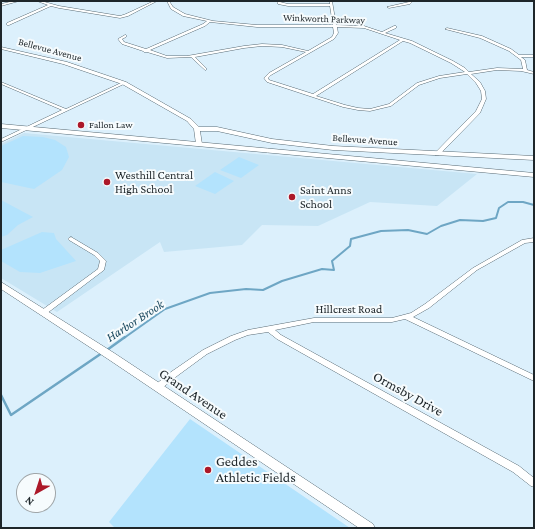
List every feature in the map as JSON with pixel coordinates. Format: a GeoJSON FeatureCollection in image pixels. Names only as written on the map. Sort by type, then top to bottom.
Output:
{"type":"FeatureCollection","features":[{"type":"Feature","properties":{"kind":"main road"},"geometry":{"type":"LineString","coordinates":[[1,126],[534,175]]}},
{"type":"Feature","properties":{"kind":"street"},"geometry":{"type":"LineString","coordinates":[[1,5],[18,1]]}},
{"type":"Feature","properties":{"kind":"street"},"geometry":{"type":"LineString","coordinates":[[38,1],[50,5],[116,17],[127,15],[156,1]]}},
{"type":"Feature","properties":{"kind":"street","name":"Winkworth Parkway"},"geometry":{"type":"LineString","coordinates":[[168,1],[172,8],[184,14],[209,21],[257,26],[364,27],[383,32],[431,50],[468,73],[478,82],[483,91],[482,105],[478,112],[437,154]]}},
{"type":"Feature","properties":{"kind":"street"},"geometry":{"type":"LineString","coordinates":[[278,1],[283,4],[331,3],[336,33],[333,38],[270,74],[266,80],[352,108],[375,109],[390,105],[418,84],[428,80],[497,69],[534,73]]}},
{"type":"Feature","properties":{"kind":"street"},"geometry":{"type":"LineString","coordinates":[[389,6],[410,3],[412,1]]}},
{"type":"Feature","properties":{"kind":"street"},"geometry":{"type":"LineString","coordinates":[[8,24],[50,5]]}},
{"type":"Feature","properties":{"kind":"street"},"geometry":{"type":"LineString","coordinates":[[145,51],[204,25],[209,21]]}},
{"type":"Feature","properties":{"kind":"street"},"geometry":{"type":"LineString","coordinates":[[383,32],[395,27]]}},
{"type":"Feature","properties":{"kind":"street"},"geometry":{"type":"LineString","coordinates":[[447,29],[490,40],[520,56],[534,56]]}},
{"type":"Feature","properties":{"kind":"street"},"geometry":{"type":"LineString","coordinates":[[125,36],[120,41],[145,51],[167,57],[193,57],[236,48],[262,45],[282,46],[310,52]]}},
{"type":"Feature","properties":{"kind":"street"},"geometry":{"type":"LineString","coordinates":[[313,96],[403,39]]}},
{"type":"Feature","properties":{"kind":"street","name":"Bellevue Avenue"},"geometry":{"type":"LineString","coordinates":[[1,48],[65,63],[124,83],[182,115],[197,129],[222,130],[272,141],[333,148],[534,158]]}},
{"type":"Feature","properties":{"kind":"street"},"geometry":{"type":"LineString","coordinates":[[520,56],[524,62],[524,71]]}},
{"type":"Feature","properties":{"kind":"street"},"geometry":{"type":"LineString","coordinates":[[193,57],[205,69]]}},
{"type":"Feature","properties":{"kind":"street"},"geometry":{"type":"LineString","coordinates":[[1,83],[65,110]]}},
{"type":"Feature","properties":{"kind":"street"},"geometry":{"type":"LineString","coordinates":[[1,141],[124,83]]}},
{"type":"Feature","properties":{"kind":"street"},"geometry":{"type":"LineString","coordinates":[[197,129],[199,144]]}},
{"type":"Feature","properties":{"kind":"street"},"geometry":{"type":"LineString","coordinates":[[44,312],[102,270],[102,261],[96,254],[71,239]]}},
{"type":"Feature","properties":{"kind":"street","name":"Hillcrest Road"},"geometry":{"type":"LineString","coordinates":[[158,387],[174,374],[217,345],[248,333],[314,320],[385,320],[406,317],[427,306],[475,269],[524,241],[534,240]]}},
{"type":"Feature","properties":{"kind":"street","name":"Grand Avenue"},"geometry":{"type":"LineString","coordinates":[[1,285],[158,387],[369,528]]}},
{"type":"Feature","properties":{"kind":"street"},"geometry":{"type":"LineString","coordinates":[[406,317],[534,378]]}},
{"type":"Feature","properties":{"kind":"street","name":"Ormsby Drive"},"geometry":{"type":"LineString","coordinates":[[269,329],[279,337],[516,469],[534,483]]}},
{"type":"Feature","properties":{"kind":"shaded area"},"geometry":{"type":"Polygon","coordinates":[[[24,133],[477,174],[437,206],[370,202],[318,226],[262,225],[242,245],[164,252],[160,242],[57,312],[1,278],[1,144],[24,133]]]}},
{"type":"Feature","properties":{"kind":"shaded area"},"geometry":{"type":"Polygon","coordinates":[[[23,136],[43,137],[55,140],[66,147],[69,157],[62,170],[34,189],[1,182],[1,146],[23,136]]]}},
{"type":"Feature","properties":{"kind":"shaded area"},"geometry":{"type":"Polygon","coordinates":[[[239,157],[259,165],[241,178],[220,170],[239,157]]]}},
{"type":"Feature","properties":{"kind":"shaded area"},"geometry":{"type":"Polygon","coordinates":[[[215,172],[234,181],[215,194],[195,186],[215,172]]]}},
{"type":"Feature","properties":{"kind":"shaded area"},"geometry":{"type":"Polygon","coordinates":[[[1,200],[33,217],[18,225],[7,235],[1,237],[1,200]]]}},
{"type":"Feature","properties":{"kind":"shaded area"},"geometry":{"type":"Polygon","coordinates":[[[42,232],[54,233],[56,239],[76,261],[40,273],[20,272],[1,261],[1,250],[42,232]]]}},
{"type":"Feature","properties":{"kind":"shaded area","name":"Geddes Athletic Fields"},"geometry":{"type":"Polygon","coordinates":[[[190,419],[350,528],[115,528],[109,522],[190,419]]]}},
{"type":"Feature","properties":{"kind":"waterway","name":"Harbor Brook"},"geometry":{"type":"LineString","coordinates":[[124,338],[165,309],[210,293],[246,289],[263,290],[282,281],[322,269],[334,270],[332,261],[350,246],[351,239],[381,231],[408,230],[427,234],[441,226],[460,220],[483,221],[496,218],[499,208],[508,202],[523,202],[534,205]]}},
{"type":"Feature","properties":{"kind":"waterway","name":"Harbor Brook"},"geometry":{"type":"LineString","coordinates":[[107,350],[125,337]]}},
{"type":"Feature","properties":{"kind":"waterway","name":"Harbor Brook"},"geometry":{"type":"LineString","coordinates":[[1,395],[11,415],[102,353]]}},
{"type":"Feature","properties":{"kind":"place","name":"Fallon Law"},"geometry":{"type":"Point","coordinates":[81,125]}},
{"type":"Feature","properties":{"kind":"place","name":"Westhill Central High School"},"geometry":{"type":"Point","coordinates":[107,182]}},
{"type":"Feature","properties":{"kind":"place","name":"Saint Anns School"},"geometry":{"type":"Point","coordinates":[292,197]}},
{"type":"Feature","properties":{"kind":"place","name":"Geddes Athletic Fields"},"geometry":{"type":"Point","coordinates":[208,470]}}]}
